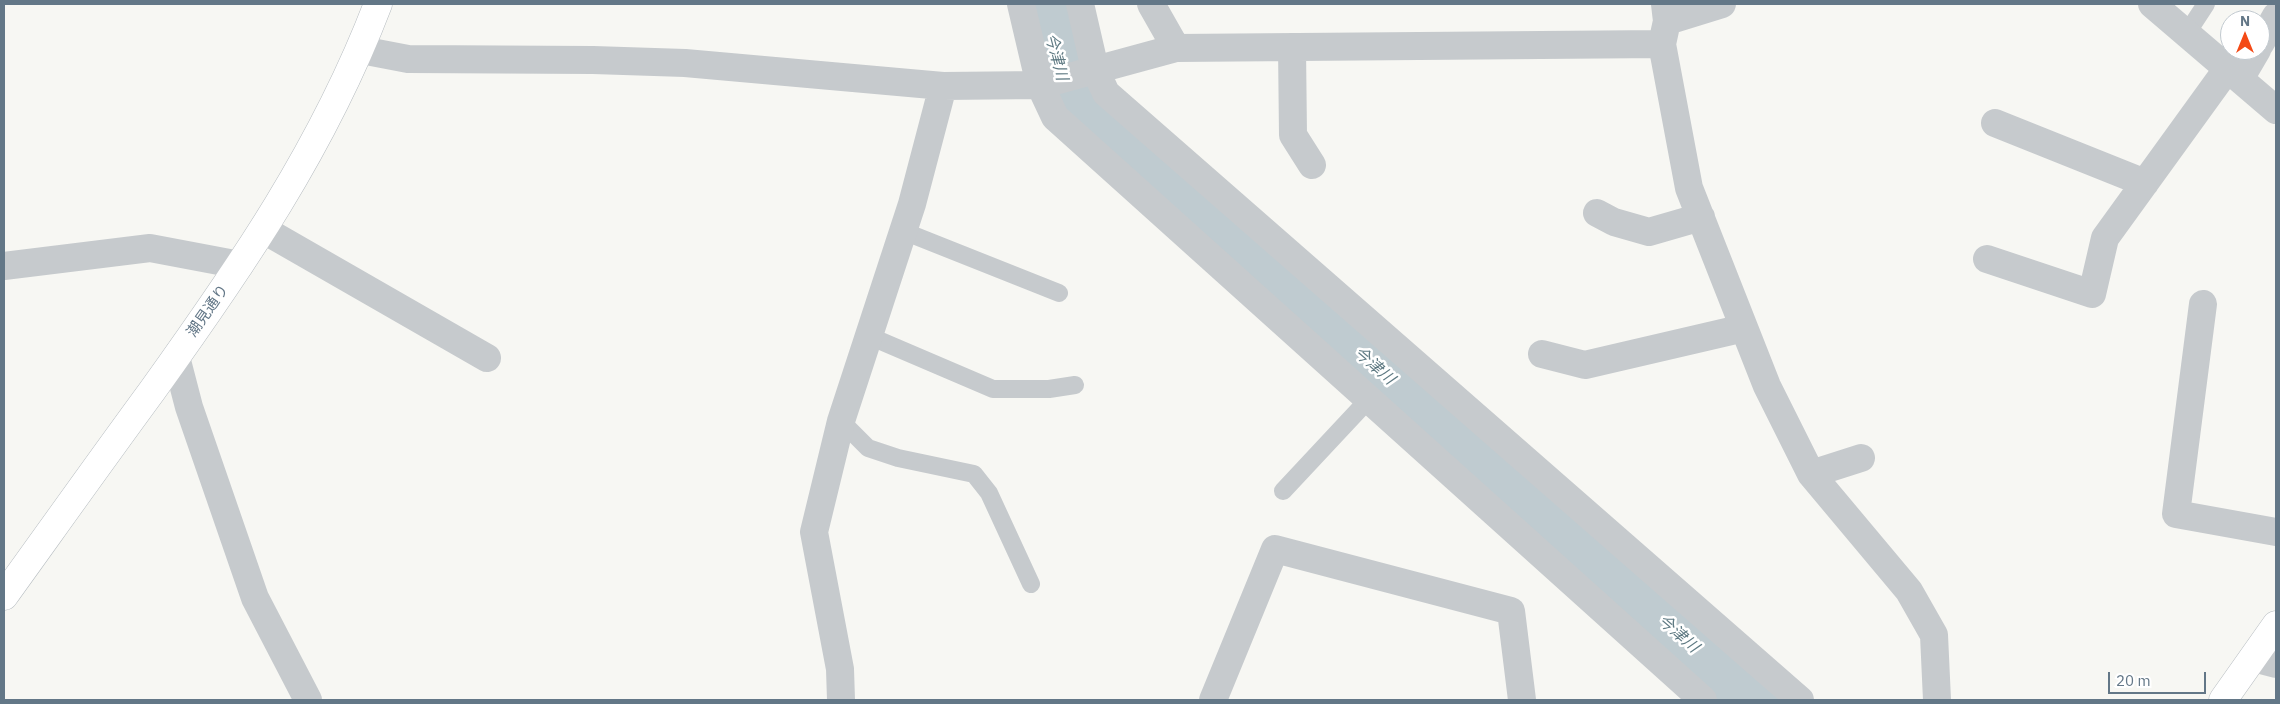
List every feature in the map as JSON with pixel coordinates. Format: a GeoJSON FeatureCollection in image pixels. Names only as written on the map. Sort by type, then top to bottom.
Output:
{"type":"FeatureCollection","features":[{"type":"Feature","properties":{"kind":"street","name":"潮見通り"},"geometry":{"type":"LineString","coordinates":[[4,596],[176,357],[264,230],[315,144],[361,50],[378,4]]}},
{"type":"Feature","properties":{"kind":"street"},"geometry":{"type":"LineString","coordinates":[[1021,4],[1040,86],[1055,117],[1703,700]]}},
{"type":"Feature","properties":{"kind":"street"},"geometry":{"type":"LineString","coordinates":[[1080,4],[1096,69],[1106,92],[1800,700]]}},
{"type":"Feature","properties":{"kind":"street"},"geometry":{"type":"LineString","coordinates":[[1151,4],[1176,48]]}},
{"type":"Feature","properties":{"kind":"street"},"geometry":{"type":"LineString","coordinates":[[361,50],[408,59],[594,60],[685,63],[943,86],[1040,86],[1176,48],[1292,47],[1665,23],[1722,4]]}},
{"type":"Feature","properties":{"kind":"street"},"geometry":{"type":"LineString","coordinates":[[2152,4],[2276,110]]}},
{"type":"Feature","properties":{"kind":"street"},"geometry":{"type":"LineString","coordinates":[[1665,23],[1689,188],[1767,386],[1811,474],[1909,591],[1934,635],[1937,700]]}},
{"type":"Feature","properties":{"kind":"street"},"geometry":{"type":"LineString","coordinates":[[1292,47],[1292,135],[1312,166]]}},
{"type":"Feature","properties":{"kind":"street"},"geometry":{"type":"LineString","coordinates":[[1987,260],[2092,294],[2105,238],[2145,183],[2247,60]]}},
{"type":"Feature","properties":{"kind":"street"},"geometry":{"type":"LineString","coordinates":[[841,700],[840,669],[814,532],[841,421],[903,231],[943,86]]}},
{"type":"Feature","properties":{"kind":"street"},"geometry":{"type":"LineString","coordinates":[[1995,123],[2145,183]]}},
{"type":"Feature","properties":{"kind":"street"},"geometry":{"type":"LineString","coordinates":[[1597,213],[1614,222],[1649,232],[1701,217]]}},
{"type":"Feature","properties":{"kind":"street"},"geometry":{"type":"LineString","coordinates":[[264,230],[487,358]]}},
{"type":"Feature","properties":{"kind":"street"},"geometry":{"type":"LineString","coordinates":[[4,266],[150,248],[240,265]]}},
{"type":"Feature","properties":{"kind":"street"},"geometry":{"type":"LineString","coordinates":[[2203,304],[2176,514],[2276,532]]}},
{"type":"Feature","properties":{"kind":"street"},"geometry":{"type":"LineString","coordinates":[[1542,354],[1585,365],[1744,328]]}},
{"type":"Feature","properties":{"kind":"street"},"geometry":{"type":"LineString","coordinates":[[176,357],[189,407],[255,598],[308,700]]}},
{"type":"Feature","properties":{"kind":"street"},"geometry":{"type":"LineString","coordinates":[[1811,474],[1861,458]]}},
{"type":"Feature","properties":{"kind":"street"},"geometry":{"type":"LineString","coordinates":[[1213,700],[1275,548],[1511,611],[1522,700]]}},
{"type":"Feature","properties":{"kind":"street"},"geometry":{"type":"LineString","coordinates":[[2223,700],[2265,661],[2276,625]]}},
{"type":"Feature","properties":{"kind":"lane"},"geometry":{"type":"LineString","coordinates":[[2187,32],[2206,4]]}},
{"type":"Feature","properties":{"kind":"lane"},"geometry":{"type":"LineString","coordinates":[[903,231],[1059,293]]}},
{"type":"Feature","properties":{"kind":"lane"},"geometry":{"type":"LineString","coordinates":[[869,336],[993,389],[1049,389],[1075,385]]}},
{"type":"Feature","properties":{"kind":"lane"},"geometry":{"type":"LineString","coordinates":[[1283,491],[1368,399]]}},
{"type":"Feature","properties":{"kind":"lane"},"geometry":{"type":"LineString","coordinates":[[841,421],[868,448],[898,458],[974,474],[989,493],[1031,584]]}},
{"type":"Feature","properties":{"kind":"waterway","name":"今津川"},"geometry":{"type":"LineString","coordinates":[[1043,4],[1066,95],[1753,700]]}}]}
